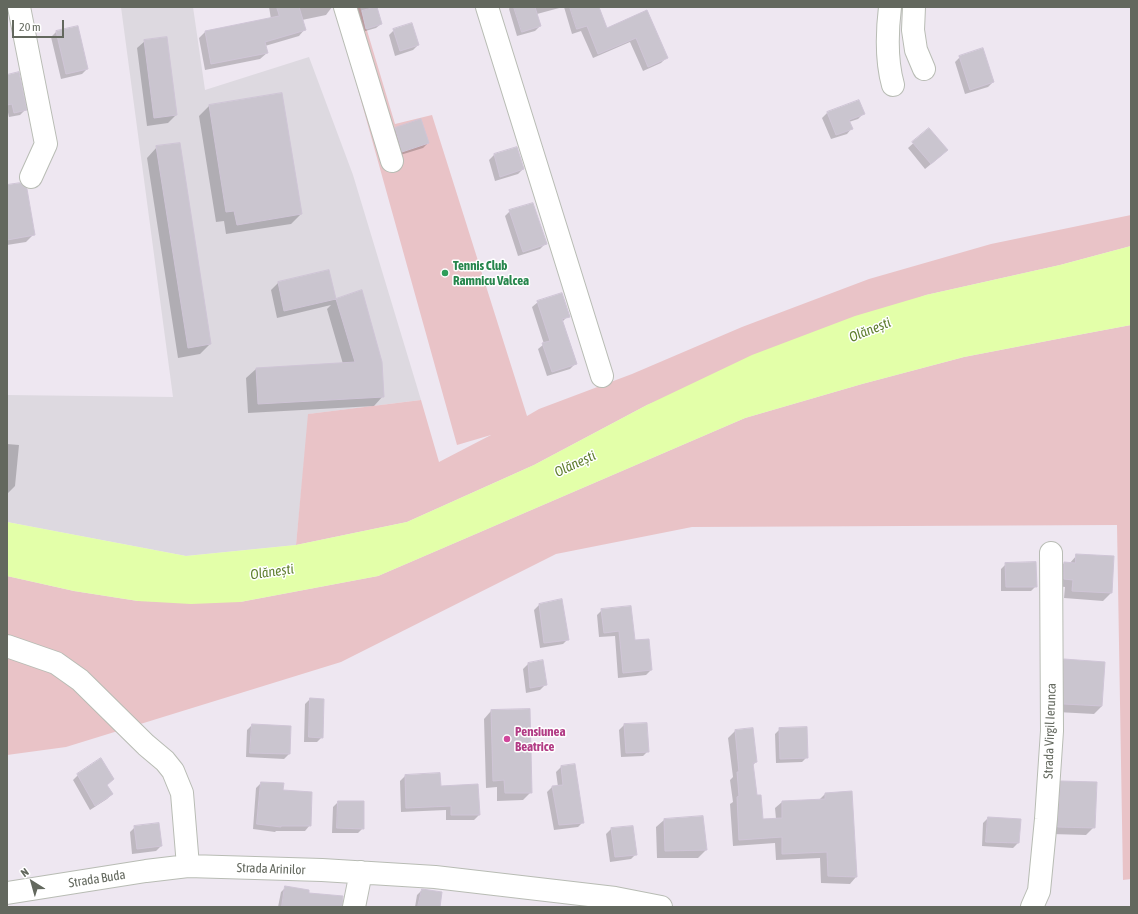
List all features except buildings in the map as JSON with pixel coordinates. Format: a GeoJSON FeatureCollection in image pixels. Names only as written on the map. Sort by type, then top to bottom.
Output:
{"type":"FeatureCollection","features":[{"type":"Feature","properties":{"kind":"street"},"geometry":{"type":"LineString","coordinates":[[19,7],[46,144],[31,177]]}},
{"type":"Feature","properties":{"kind":"street"},"geometry":{"type":"LineString","coordinates":[[345,7],[392,161]]}},
{"type":"Feature","properties":{"kind":"street"},"geometry":{"type":"LineString","coordinates":[[487,7],[602,376]]}},
{"type":"Feature","properties":{"kind":"street"},"geometry":{"type":"LineString","coordinates":[[890,7],[888,56],[890,72],[894,85]]}},
{"type":"Feature","properties":{"kind":"street"},"geometry":{"type":"LineString","coordinates":[[914,7],[913,30],[916,50],[924,69]]}},
{"type":"Feature","properties":{"kind":"street","name":"Strada Virgil Ierunca"},"geometry":{"type":"LineString","coordinates":[[1032,907],[1039,891],[1040,883],[1052,731],[1051,553]]}},
{"type":"Feature","properties":{"kind":"street"},"geometry":{"type":"LineString","coordinates":[[7,646],[56,663],[80,680],[146,745],[165,760],[173,771],[182,794],[188,866]]}},
{"type":"Feature","properties":{"kind":"street","name":"Strada Arinilor"},"geometry":{"type":"LineString","coordinates":[[188,866],[435,876],[615,902],[661,907]]}},
{"type":"Feature","properties":{"kind":"street","name":"Strada Buda"},"geometry":{"type":"LineString","coordinates":[[7,893],[146,871],[188,866]]}},
{"type":"Feature","properties":{"kind":"street"},"geometry":{"type":"LineString","coordinates":[[354,907],[361,872]]}},
{"type":"Feature","properties":{"kind":"shaded area"},"geometry":{"type":"Polygon","coordinates":[[[121,7],[193,7],[205,90],[309,57],[353,175],[421,400],[309,414],[296,545],[186,556],[7,522],[7,395],[173,397],[121,7]]]}},
{"type":"Feature","properties":{"kind":"shaded area"},"geometry":{"type":"Polygon","coordinates":[[[335,7],[360,7],[395,124],[432,115],[527,416],[539,409],[632,374],[742,327],[869,279],[991,244],[1131,215],[1131,246],[1060,265],[926,295],[647,405],[534,465],[407,522],[296,545],[308,414],[421,400],[439,462],[491,435],[457,445],[335,7]]]}},
{"type":"Feature","properties":{"kind":"shaded area"},"geometry":{"type":"Polygon","coordinates":[[[1131,325],[1131,879],[1123,880],[1117,525],[692,527],[556,554],[341,662],[66,747],[7,755],[7,576],[74,591],[138,601],[240,602],[378,576],[745,418],[862,384],[964,357],[1131,325]]]}},
{"type":"Feature","properties":{"kind":"water","name":"Olănești"},"geometry":{"type":"Polygon","coordinates":[[[1131,246],[1131,325],[964,357],[862,384],[745,418],[378,576],[240,602],[191,604],[138,601],[74,591],[7,576],[7,522],[186,556],[296,545],[407,522],[534,465],[647,405],[752,355],[855,316],[926,295],[1060,265],[1131,246]]]}},
{"type":"Feature","properties":{"kind":"place","name":"Tennis Club Ramnicu Valcea"},"geometry":{"type":"Point","coordinates":[445,273]}},
{"type":"Feature","properties":{"kind":"place","name":"Pensiunea Beatrice"},"geometry":{"type":"Point","coordinates":[507,739]}}]}
